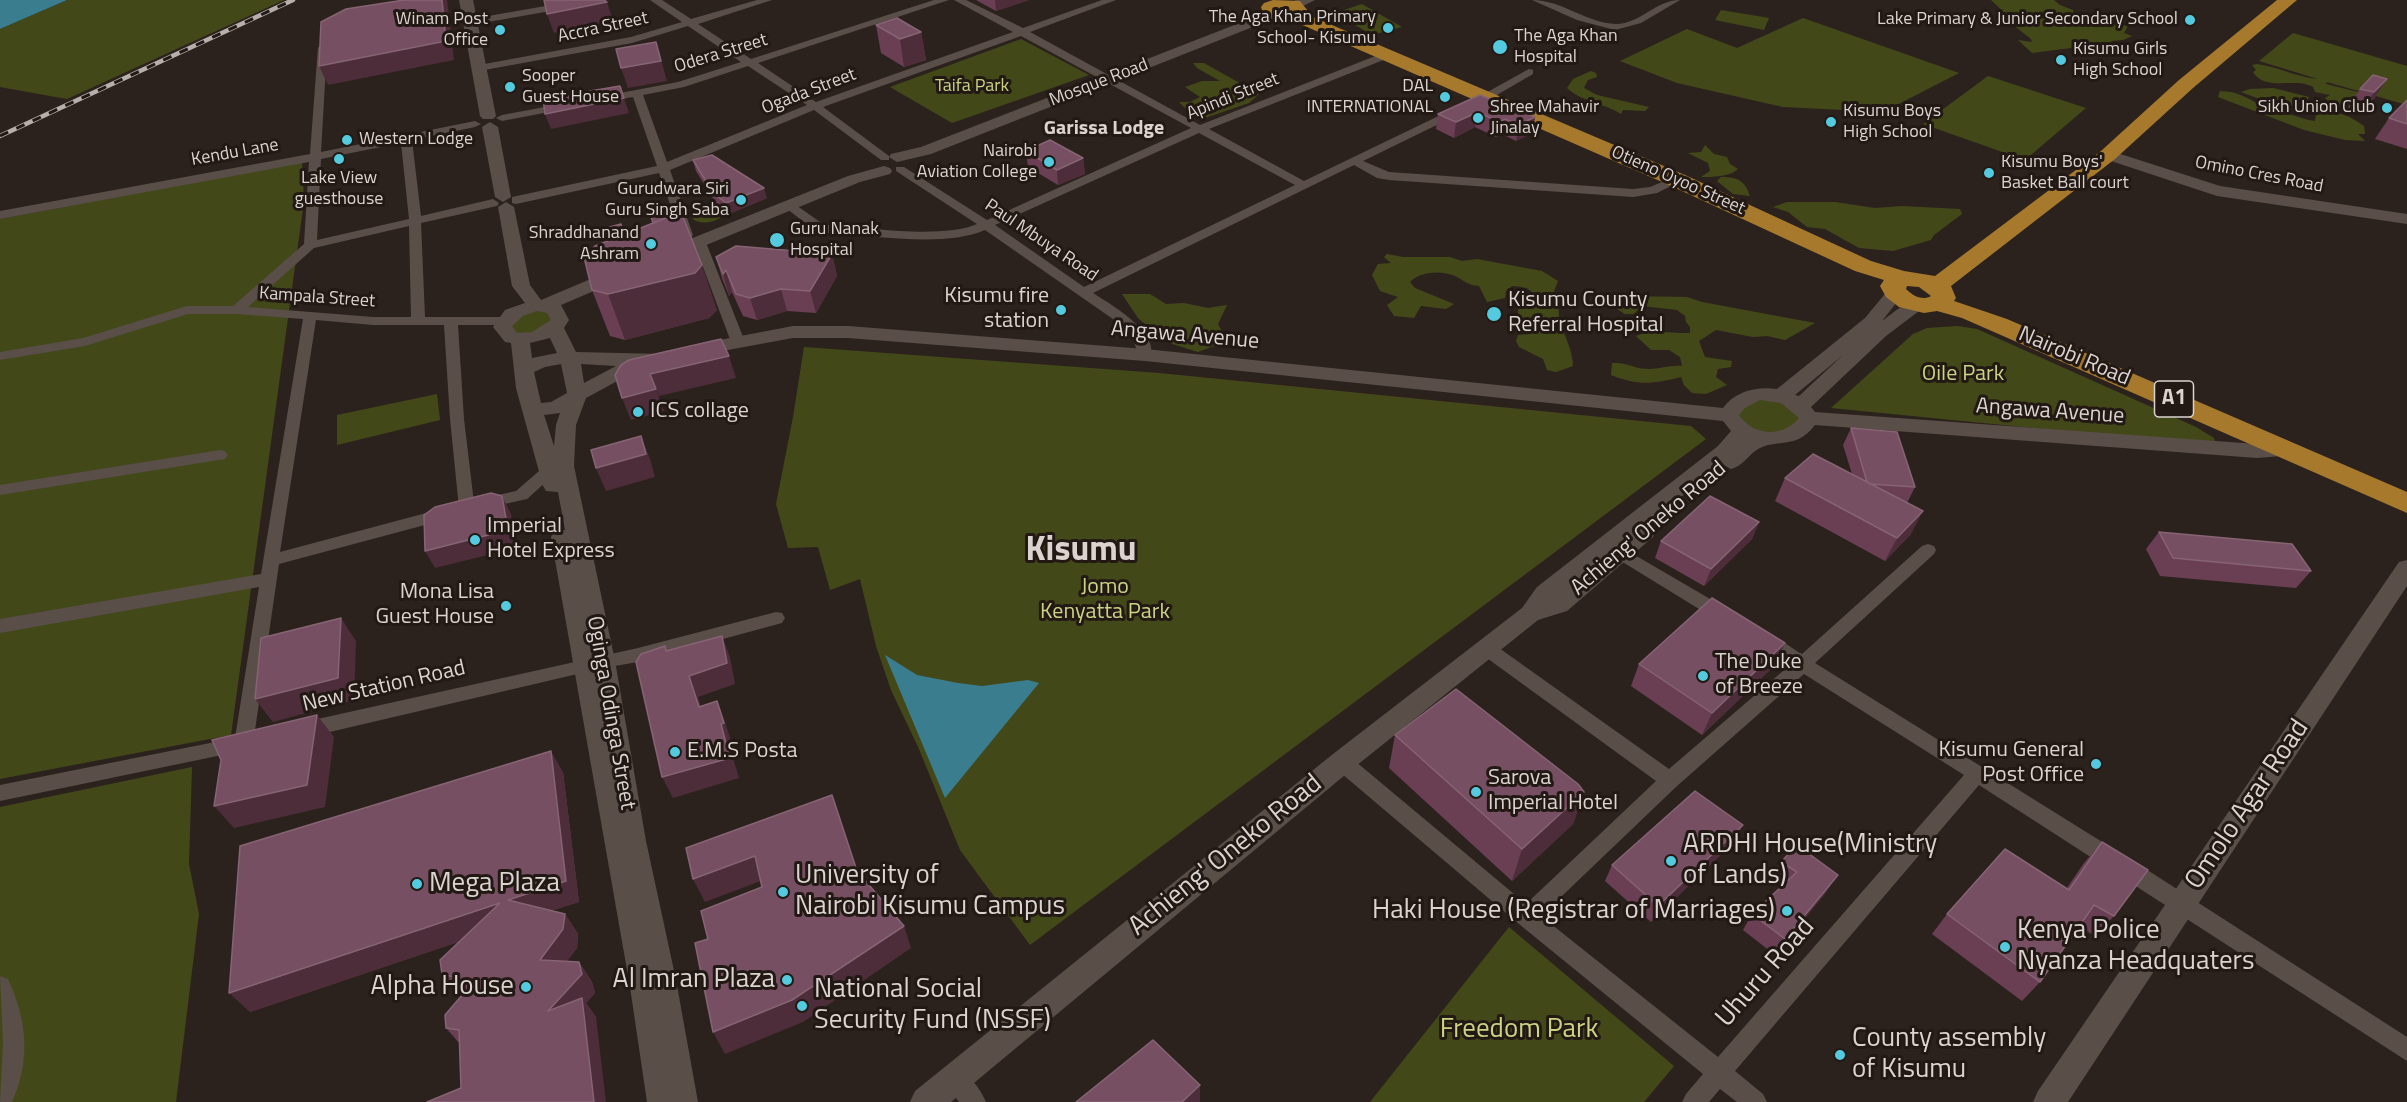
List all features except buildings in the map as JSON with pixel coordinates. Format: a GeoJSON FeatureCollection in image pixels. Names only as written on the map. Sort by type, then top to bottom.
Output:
{"type":"FeatureCollection","features":[{"type":"Feature","properties":{"kind":"highway"},"geometry":{"type":"LineString","coordinates":[[2102,153],[2219,45],[2279,0]]}},
{"type":"Feature","properties":{"kind":"highway"},"geometry":{"type":"LineString","coordinates":[[1919,291],[2102,153],[2288,0]]}},
{"type":"Feature","properties":{"kind":"highway"},"geometry":{"type":"LineString","coordinates":[[1269,6],[1283,16],[1299,7]]}},
{"type":"Feature","properties":{"kind":"highway","name":"Otieno Oyoo Street"},"geometry":{"type":"LineString","coordinates":[[1299,7],[1387,55],[1677,180],[1919,291]]}},
{"type":"Feature","properties":{"kind":"highway","name":"Nairobi Road"},"geometry":{"type":"LineString","coordinates":[[1919,291],[2407,501]]}},
{"type":"Feature","properties":{"kind":"highway","name":"Nairobi Road"},"geometry":{"type":"LineString","coordinates":[[1919,291],[2015,328],[2407,501]]}},
{"type":"Feature","properties":{"kind":"main road"},"geometry":{"type":"LineString","coordinates":[[466,0],[521,286],[508,326]]}},
{"type":"Feature","properties":{"kind":"main road","name":"Mosque Road"},"geometry":{"type":"LineString","coordinates":[[547,312],[599,282],[925,150],[1111,79],[1269,6]]}},
{"type":"Feature","properties":{"kind":"main road","name":"Omino Cres Road"},"geometry":{"type":"LineString","coordinates":[[2102,153],[2217,190],[2407,219]]}},
{"type":"Feature","properties":{"kind":"main road","name":"Oginga Odinga Street"},"geometry":{"type":"LineString","coordinates":[[521,286],[547,312],[570,359],[577,395],[557,467]]}},
{"type":"Feature","properties":{"kind":"main road"},"geometry":{"type":"LineString","coordinates":[[1781,396],[1872,322],[1919,291]]}},
{"type":"Feature","properties":{"kind":"main road"},"geometry":{"type":"LineString","coordinates":[[1804,412],[1781,396],[1760,394],[1750,396],[1735,404],[1735,423],[1764,439],[1777,439],[1790,435],[1805,425],[1804,412],[1919,291]]}},
{"type":"Feature","properties":{"kind":"main road"},"geometry":{"type":"LineString","coordinates":[[520,310],[547,312],[539,336],[508,326],[520,310]]}},
{"type":"Feature","properties":{"kind":"main road","name":"Oginga Odinga Street"},"geometry":{"type":"LineString","coordinates":[[508,326],[524,369],[531,407],[557,467],[661,980],[682,1102]]}},
{"type":"Feature","properties":{"kind":"main road","name":"Angawa Avenue"},"geometry":{"type":"LineString","coordinates":[[570,359],[638,362],[793,332],[822,331],[1145,355],[1735,423]]}},
{"type":"Feature","properties":{"kind":"main road"},"geometry":{"type":"LineString","coordinates":[[524,369],[547,359],[570,359]]}},
{"type":"Feature","properties":{"kind":"main road","name":"Angawa Avenue"},"geometry":{"type":"LineString","coordinates":[[577,395],[638,362]]}},
{"type":"Feature","properties":{"kind":"main road"},"geometry":{"type":"LineString","coordinates":[[531,407],[540,410],[554,408],[577,395]]}},
{"type":"Feature","properties":{"kind":"main road","name":"Angawa Avenue"},"geometry":{"type":"LineString","coordinates":[[1804,412],[2257,451],[2287,450]]}},
{"type":"Feature","properties":{"kind":"main road","name":"Achieng' Oneko Road"},"geometry":{"type":"LineString","coordinates":[[926,1102],[1342,762],[1486,648],[1530,614],[1559,604],[1612,549],[1737,440],[1735,423]]}},
{"type":"Feature","properties":{"kind":"main road","name":"Achieng' Oneko Road"},"geometry":{"type":"LineString","coordinates":[[1612,549],[1749,445],[1764,439]]}},
{"type":"Feature","properties":{"kind":"main road","name":"Omolo Agar Road"},"geometry":{"type":"LineString","coordinates":[[2049,1102],[2407,568]]}},
{"type":"Feature","properties":{"kind":"main road","name":"Oginga Odinga Street"},"geometry":{"type":"LineString","coordinates":[[595,663],[663,1102]]}},
{"type":"Feature","properties":{"kind":"street"},"geometry":{"type":"LineString","coordinates":[[471,22],[596,0]]}},
{"type":"Feature","properties":{"kind":"street","name":"Paul Mbuya Road"},"geometry":{"type":"LineString","coordinates":[[655,0],[814,106],[891,164],[986,225],[1128,323],[1138,334],[1144,346],[1145,355]]}},
{"type":"Feature","properties":{"kind":"street","name":"Accra Street"},"geometry":{"type":"LineString","coordinates":[[479,68],[607,46],[766,0]]}},
{"type":"Feature","properties":{"kind":"street","name":"Odera Street"},"geometry":{"type":"LineString","coordinates":[[489,121],[680,85],[944,0]]}},
{"type":"Feature","properties":{"kind":"street"},"geometry":{"type":"LineString","coordinates":[[959,0],[1111,79],[1301,184]]}},
{"type":"Feature","properties":{"kind":"street","name":"Ogada Street"},"geometry":{"type":"LineString","coordinates":[[310,245],[415,220],[664,168],[814,106],[1111,0]]}},
{"type":"Feature","properties":{"kind":"street"},"geometry":{"type":"LineString","coordinates":[[1537,0],[1602,25],[1617,26],[1634,22],[1675,0]]}},
{"type":"Feature","properties":{"kind":"street"},"geometry":{"type":"LineString","coordinates":[[310,245],[323,42]]}},
{"type":"Feature","properties":{"kind":"street","name":"Apindi Street"},"geometry":{"type":"LineString","coordinates":[[789,206],[816,225],[828,229],[960,236],[1199,129],[1387,55]]}},
{"type":"Feature","properties":{"kind":"street"},"geometry":{"type":"LineString","coordinates":[[1084,292],[1301,184],[1486,97],[1529,72]]}},
{"type":"Feature","properties":{"kind":"street"},"geometry":{"type":"LineString","coordinates":[[637,93],[694,242],[738,342]]}},
{"type":"Feature","properties":{"kind":"street","name":"Kendu Lane"},"geometry":{"type":"LineString","coordinates":[[0,215],[315,157],[489,121]]}},
{"type":"Feature","properties":{"kind":"street"},"geometry":{"type":"LineString","coordinates":[[406,139],[415,220],[418,321]]}},
{"type":"Feature","properties":{"kind":"street"},"geometry":{"type":"LineString","coordinates":[[1353,160],[1389,177],[1633,193],[1653,190],[1677,180]]}},
{"type":"Feature","properties":{"kind":"street","name":"Kampala Street"},"geometry":{"type":"LineString","coordinates":[[236,310],[310,245]]}},
{"type":"Feature","properties":{"kind":"street"},"geometry":{"type":"LineString","coordinates":[[0,356],[85,342],[187,310],[236,310]]}},
{"type":"Feature","properties":{"kind":"street","name":"Kampala Street"},"geometry":{"type":"LineString","coordinates":[[236,310],[373,321],[482,322],[508,326]]}},
{"type":"Feature","properties":{"kind":"street"},"geometry":{"type":"LineString","coordinates":[[244,744],[310,316]]}},
{"type":"Feature","properties":{"kind":"street"},"geometry":{"type":"LineString","coordinates":[[451,321],[457,419],[467,508]]}},
{"type":"Feature","properties":{"kind":"street"},"geometry":{"type":"LineString","coordinates":[[0,490],[220,455]]}},
{"type":"Feature","properties":{"kind":"street"},"geometry":{"type":"LineString","coordinates":[[271,560],[521,495],[557,467]]}},
{"type":"Feature","properties":{"kind":"street"},"geometry":{"type":"LineString","coordinates":[[1612,549],[1803,663],[2182,903],[2407,1050]]}},
{"type":"Feature","properties":{"kind":"street"},"geometry":{"type":"LineString","coordinates":[[1527,917],[1670,780],[1928,550]]}},
{"type":"Feature","properties":{"kind":"street"},"geometry":{"type":"LineString","coordinates":[[0,626],[268,579]]}},
{"type":"Feature","properties":{"kind":"street","name":"New Station Road"},"geometry":{"type":"LineString","coordinates":[[290,734],[638,655],[776,618]]}},
{"type":"Feature","properties":{"kind":"street"},"geometry":{"type":"LineString","coordinates":[[1486,648],[1670,780]]}},
{"type":"Feature","properties":{"kind":"street"},"geometry":{"type":"LineString","coordinates":[[0,793],[267,739]]}},
{"type":"Feature","properties":{"kind":"street"},"geometry":{"type":"LineString","coordinates":[[1342,762],[1527,917],[1755,1102]]}},
{"type":"Feature","properties":{"kind":"street","name":"Uhuru Road"},"geometry":{"type":"LineString","coordinates":[[1694,1102],[1977,773]]}},
{"type":"Feature","properties":{"kind":"street"},"geometry":{"type":"LineString","coordinates":[[0,986],[7,998],[14,1027],[13,1059],[7,1089],[0,1101]]}},
{"type":"Feature","properties":{"kind":"street"},"geometry":{"type":"LineString","coordinates":[[954,1078],[974,1102]]}},
{"type":"Feature","properties":{"kind":"green space"},"geometry":{"type":"Polygon","coordinates":[[[67,0],[284,0],[67,99],[0,87],[0,29],[67,0]]]}},
{"type":"Feature","properties":{"kind":"green space"},"geometry":{"type":"Polygon","coordinates":[[[1991,0],[2054,0],[2073,10],[2074,17],[2086,22],[2128,26],[2124,33],[2132,36],[2123,40],[2111,41],[2118,48],[2112,53],[2100,52],[2086,46],[2032,53],[2018,40],[2032,42],[2031,39],[2012,24],[2013,21],[1991,0]]]}},
{"type":"Feature","properties":{"kind":"green space"},"geometry":{"type":"Polygon","coordinates":[[[1362,4],[1402,27],[1372,35],[1335,13],[1362,4]]]}},
{"type":"Feature","properties":{"kind":"green space"},"geometry":{"type":"Polygon","coordinates":[[[1721,10],[1769,18],[1764,30],[1715,20],[1721,10]]]}},
{"type":"Feature","properties":{"kind":"green space"},"geometry":{"type":"Polygon","coordinates":[[[1803,18],[1959,73],[1883,112],[1783,107],[1677,83],[1620,61],[1687,29],[1737,48],[1803,18]]]}},
{"type":"Feature","properties":{"kind":"green space"},"geometry":{"type":"Polygon","coordinates":[[[2293,33],[2407,66],[2407,105],[2327,82],[2326,84],[2362,93],[2343,108],[2334,106],[2325,98],[2330,95],[2315,92],[2313,87],[2306,84],[2273,83],[2258,78],[2253,72],[2256,70],[2252,65],[2265,65],[2318,79],[2259,61],[2293,33]]]}},
{"type":"Feature","properties":{"kind":"green space","name":"Taifa Park"},"geometry":{"type":"Polygon","coordinates":[[[1021,39],[1089,75],[952,123],[890,87],[1021,39]]]}},
{"type":"Feature","properties":{"kind":"green space"},"geometry":{"type":"Polygon","coordinates":[[[1193,63],[1204,63],[1259,94],[1249,103],[1202,119],[1194,117],[1179,102],[1190,102],[1200,97],[1185,87],[1202,81],[1220,81],[1197,68],[1193,63]]]}},
{"type":"Feature","properties":{"kind":"green space"},"geometry":{"type":"Polygon","coordinates":[[[1591,71],[1596,73],[1597,77],[1588,80],[1584,88],[1597,95],[1649,107],[1645,111],[1623,110],[1621,114],[1579,96],[1567,88],[1573,79],[1591,71]]]}},
{"type":"Feature","properties":{"kind":"green space"},"geometry":{"type":"Polygon","coordinates":[[[1988,76],[2086,108],[2025,160],[1923,124],[1988,76]]]}},
{"type":"Feature","properties":{"kind":"green space"},"geometry":{"type":"Polygon","coordinates":[[[2273,88],[2309,97],[2307,100],[2322,109],[2299,109],[2284,102],[2262,100],[2241,92],[2250,89],[2273,88]]]}},
{"type":"Feature","properties":{"kind":"green space"},"geometry":{"type":"Polygon","coordinates":[[[2220,91],[2240,95],[2272,111],[2312,121],[2315,121],[2316,114],[2330,112],[2342,114],[2364,126],[2365,134],[2358,134],[2365,141],[2345,140],[2304,130],[2218,97],[2220,91]]]}},
{"type":"Feature","properties":{"kind":"green space"},"geometry":{"type":"Polygon","coordinates":[[[1705,145],[1714,154],[1727,157],[1730,164],[1738,169],[1725,175],[1701,177],[1710,171],[1708,163],[1688,153],[1701,152],[1705,145]]]}},
{"type":"Feature","properties":{"kind":"green space"},"geometry":{"type":"Polygon","coordinates":[[[302,162],[304,201],[231,735],[0,779],[0,219],[302,162]]]}},
{"type":"Feature","properties":{"kind":"green space"},"geometry":{"type":"Polygon","coordinates":[[[1721,177],[1740,180],[1746,186],[1750,196],[1733,194],[1717,181],[1721,177]]]}},
{"type":"Feature","properties":{"kind":"green space"},"geometry":{"type":"Polygon","coordinates":[[[1787,202],[1835,202],[1875,208],[1902,206],[1960,209],[1962,214],[1934,235],[1931,240],[1893,251],[1859,248],[1825,229],[1807,227],[1788,212],[1773,207],[1787,202]]]}},
{"type":"Feature","properties":{"kind":"green space"},"geometry":{"type":"Polygon","coordinates":[[[713,204],[708,213],[714,212],[718,207],[726,212],[711,222],[694,220],[691,215],[695,210],[713,204]]]}},
{"type":"Feature","properties":{"kind":"green space"},"geometry":{"type":"Polygon","coordinates":[[[1387,254],[1403,257],[1450,257],[1462,261],[1477,259],[1542,271],[1558,281],[1554,291],[1560,299],[1559,316],[1573,366],[1556,372],[1547,370],[1543,359],[1519,347],[1516,341],[1518,335],[1531,334],[1535,324],[1518,317],[1518,307],[1534,307],[1532,293],[1527,288],[1512,286],[1506,291],[1505,298],[1487,302],[1479,286],[1446,273],[1426,274],[1410,282],[1415,288],[1454,304],[1446,309],[1421,306],[1414,318],[1394,316],[1387,305],[1398,297],[1380,291],[1372,275],[1378,264],[1391,263],[1384,257],[1387,254]]]}},
{"type":"Feature","properties":{"kind":"green space"},"geometry":{"type":"Polygon","coordinates":[[[1122,294],[1150,294],[1166,304],[1184,303],[1208,308],[1227,305],[1218,324],[1227,341],[1198,352],[1166,342],[1138,318],[1122,294]]]}},
{"type":"Feature","properties":{"kind":"green space"},"geometry":{"type":"Polygon","coordinates":[[[1622,296],[1687,297],[1702,302],[1815,323],[1785,340],[1716,330],[1699,341],[1705,357],[1732,361],[1731,367],[1718,369],[1716,377],[1727,385],[1706,394],[1692,393],[1684,385],[1681,377],[1646,383],[1611,375],[1612,363],[1649,369],[1682,366],[1680,357],[1669,350],[1651,350],[1636,336],[1656,332],[1690,333],[1685,316],[1677,310],[1642,306],[1634,314],[1625,314],[1617,309],[1622,296]]]}},
{"type":"Feature","properties":{"kind":"green space"},"geometry":{"type":"Polygon","coordinates":[[[547,308],[556,321],[545,330],[519,336],[506,321],[510,318],[547,308]]]}},
{"type":"Feature","properties":{"kind":"green space","name":"Oile Park"},"geometry":{"type":"Polygon","coordinates":[[[1957,326],[1977,329],[2196,427],[2214,438],[2216,446],[1831,408],[1913,334],[1927,328],[1957,326]]]}},
{"type":"Feature","properties":{"kind":"green space","name":"Jomo Kenyatta Park"},"geometry":{"type":"Polygon","coordinates":[[[804,347],[1159,373],[1691,426],[1706,439],[1030,945],[960,850],[919,749],[891,690],[876,646],[860,579],[830,590],[818,547],[788,548],[776,504],[804,347]]]}},
{"type":"Feature","properties":{"kind":"green space"},"geometry":{"type":"Polygon","coordinates":[[[437,394],[440,420],[337,445],[337,415],[437,394]]]}},
{"type":"Feature","properties":{"kind":"green space"},"geometry":{"type":"Polygon","coordinates":[[[1763,397],[1780,399],[1801,417],[1798,425],[1770,436],[1737,424],[1738,409],[1763,397]]]}},
{"type":"Feature","properties":{"kind":"green space"},"geometry":{"type":"Polygon","coordinates":[[[192,767],[189,864],[199,914],[176,1102],[0,1102],[0,807],[192,767]]]}},
{"type":"Feature","properties":{"kind":"green space","name":"Freedom Park"},"geometry":{"type":"Polygon","coordinates":[[[1509,927],[1674,1066],[1644,1102],[1370,1102],[1509,927]]]}},
{"type":"Feature","properties":{"kind":"water"},"geometry":{"type":"Polygon","coordinates":[[[0,0],[67,0],[0,29],[0,0]]]}},
{"type":"Feature","properties":{"kind":"water"},"geometry":{"type":"Polygon","coordinates":[[[885,655],[917,675],[958,683],[982,686],[1028,680],[1039,683],[945,798],[885,655]]]}},
{"type":"Feature","properties":{"kind":"railway"},"geometry":{"type":"LineString","coordinates":[[0,136],[293,0]]}},
{"type":"Feature","properties":{"kind":"place","name":"Lake Primary & Junior Secondary School"},"geometry":{"type":"Point","coordinates":[2190,20]}},
{"type":"Feature","properties":{"kind":"place","name":"The Aga Khan Primary School- Kisumu"},"geometry":{"type":"Point","coordinates":[1388,28]}},
{"type":"Feature","properties":{"kind":"place","name":"Winam Post Office"},"geometry":{"type":"Point","coordinates":[500,30]}},
{"type":"Feature","properties":{"kind":"place","name":"The Aga Khan Hospital"},"geometry":{"type":"Point","coordinates":[1500,47]}},
{"type":"Feature","properties":{"kind":"place","name":"Kisumu Girls High School"},"geometry":{"type":"Point","coordinates":[2061,60]}},
{"type":"Feature","properties":{"kind":"place","name":"Sooper Guest House"},"geometry":{"type":"Point","coordinates":[510,87]}},
{"type":"Feature","properties":{"kind":"place","name":"DAL INTERNATIONAL"},"geometry":{"type":"Point","coordinates":[1445,97]}},
{"type":"Feature","properties":{"kind":"place","name":"Sikh Union Club"},"geometry":{"type":"Point","coordinates":[2387,108]}},
{"type":"Feature","properties":{"kind":"place","name":"Shree Mahavir Jinalay"},"geometry":{"type":"Point","coordinates":[1478,118]}},
{"type":"Feature","properties":{"kind":"place","name":"Kisumu Boys High School"},"geometry":{"type":"Point","coordinates":[1831,122]}},
{"type":"Feature","properties":{"kind":"place","name":"Western Lodge"},"geometry":{"type":"Point","coordinates":[347,140]}},
{"type":"Feature","properties":{"kind":"place","name":"Lake View guesthouse"},"geometry":{"type":"Point","coordinates":[339,159]}},
{"type":"Feature","properties":{"kind":"place","name":"Nairobi Aviation College"},"geometry":{"type":"Point","coordinates":[1049,162]}},
{"type":"Feature","properties":{"kind":"place","name":"Kisumu Boys' Basket Ball court"},"geometry":{"type":"Point","coordinates":[1989,173]}},
{"type":"Feature","properties":{"kind":"place","name":"Gurudwara Siri Guru Singh Saba"},"geometry":{"type":"Point","coordinates":[741,200]}},
{"type":"Feature","properties":{"kind":"place","name":"Guru Nanak Hospital"},"geometry":{"type":"Point","coordinates":[777,240]}},
{"type":"Feature","properties":{"kind":"place","name":"Shraddhanand Ashram"},"geometry":{"type":"Point","coordinates":[651,244]}},
{"type":"Feature","properties":{"kind":"place","name":"Kisumu fire station"},"geometry":{"type":"Point","coordinates":[1061,310]}},
{"type":"Feature","properties":{"kind":"place","name":"Kisumu County Referral Hospital"},"geometry":{"type":"Point","coordinates":[1494,314]}},
{"type":"Feature","properties":{"kind":"place","name":"ICS collage"},"geometry":{"type":"Point","coordinates":[638,412]}},
{"type":"Feature","properties":{"kind":"place","name":"Imperial Hotel Express"},"geometry":{"type":"Point","coordinates":[475,540]}},
{"type":"Feature","properties":{"kind":"place","name":"Mona Lisa Guest House"},"geometry":{"type":"Point","coordinates":[506,606]}},
{"type":"Feature","properties":{"kind":"place","name":"The Duke of Breeze"},"geometry":{"type":"Point","coordinates":[1703,676]}},
{"type":"Feature","properties":{"kind":"place","name":"E.M.S Posta"},"geometry":{"type":"Point","coordinates":[675,752]}},
{"type":"Feature","properties":{"kind":"place","name":"Kisumu General Post Office"},"geometry":{"type":"Point","coordinates":[2096,764]}},
{"type":"Feature","properties":{"kind":"place","name":"Sarova Imperial Hotel"},"geometry":{"type":"Point","coordinates":[1476,792]}},
{"type":"Feature","properties":{"kind":"place","name":"ARDHI House(Ministry of Lands)"},"geometry":{"type":"Point","coordinates":[1671,861]}},
{"type":"Feature","properties":{"kind":"place","name":"Mega Plaza"},"geometry":{"type":"Point","coordinates":[417,884]}},
{"type":"Feature","properties":{"kind":"place","name":"University of Nairobi Kisumu Campus"},"geometry":{"type":"Point","coordinates":[783,892]}},
{"type":"Feature","properties":{"kind":"place","name":"Haki House (Registrar of Marriages)"},"geometry":{"type":"Point","coordinates":[1787,911]}},
{"type":"Feature","properties":{"kind":"place","name":"Kenya Police Nyanza Headquaters"},"geometry":{"type":"Point","coordinates":[2005,947]}},
{"type":"Feature","properties":{"kind":"place","name":"Al Imran Plaza"},"geometry":{"type":"Point","coordinates":[787,980]}},
{"type":"Feature","properties":{"kind":"place","name":"Alpha House"},"geometry":{"type":"Point","coordinates":[526,987]}},
{"type":"Feature","properties":{"kind":"place","name":"National Social Security Fund (NSSF)"},"geometry":{"type":"Point","coordinates":[802,1006]}},
{"type":"Feature","properties":{"kind":"place","name":"County assembly of Kisumu"},"geometry":{"type":"Point","coordinates":[1840,1055]}},
{"type":"Feature","properties":{"kind":"district","name":"Garissa Lodge"},"geometry":{"type":"Point","coordinates":[1104,129]}},
{"type":"Feature","properties":{"kind":"district","name":"Kisumu"},"geometry":{"type":"Point","coordinates":[1081,552]}}]}
